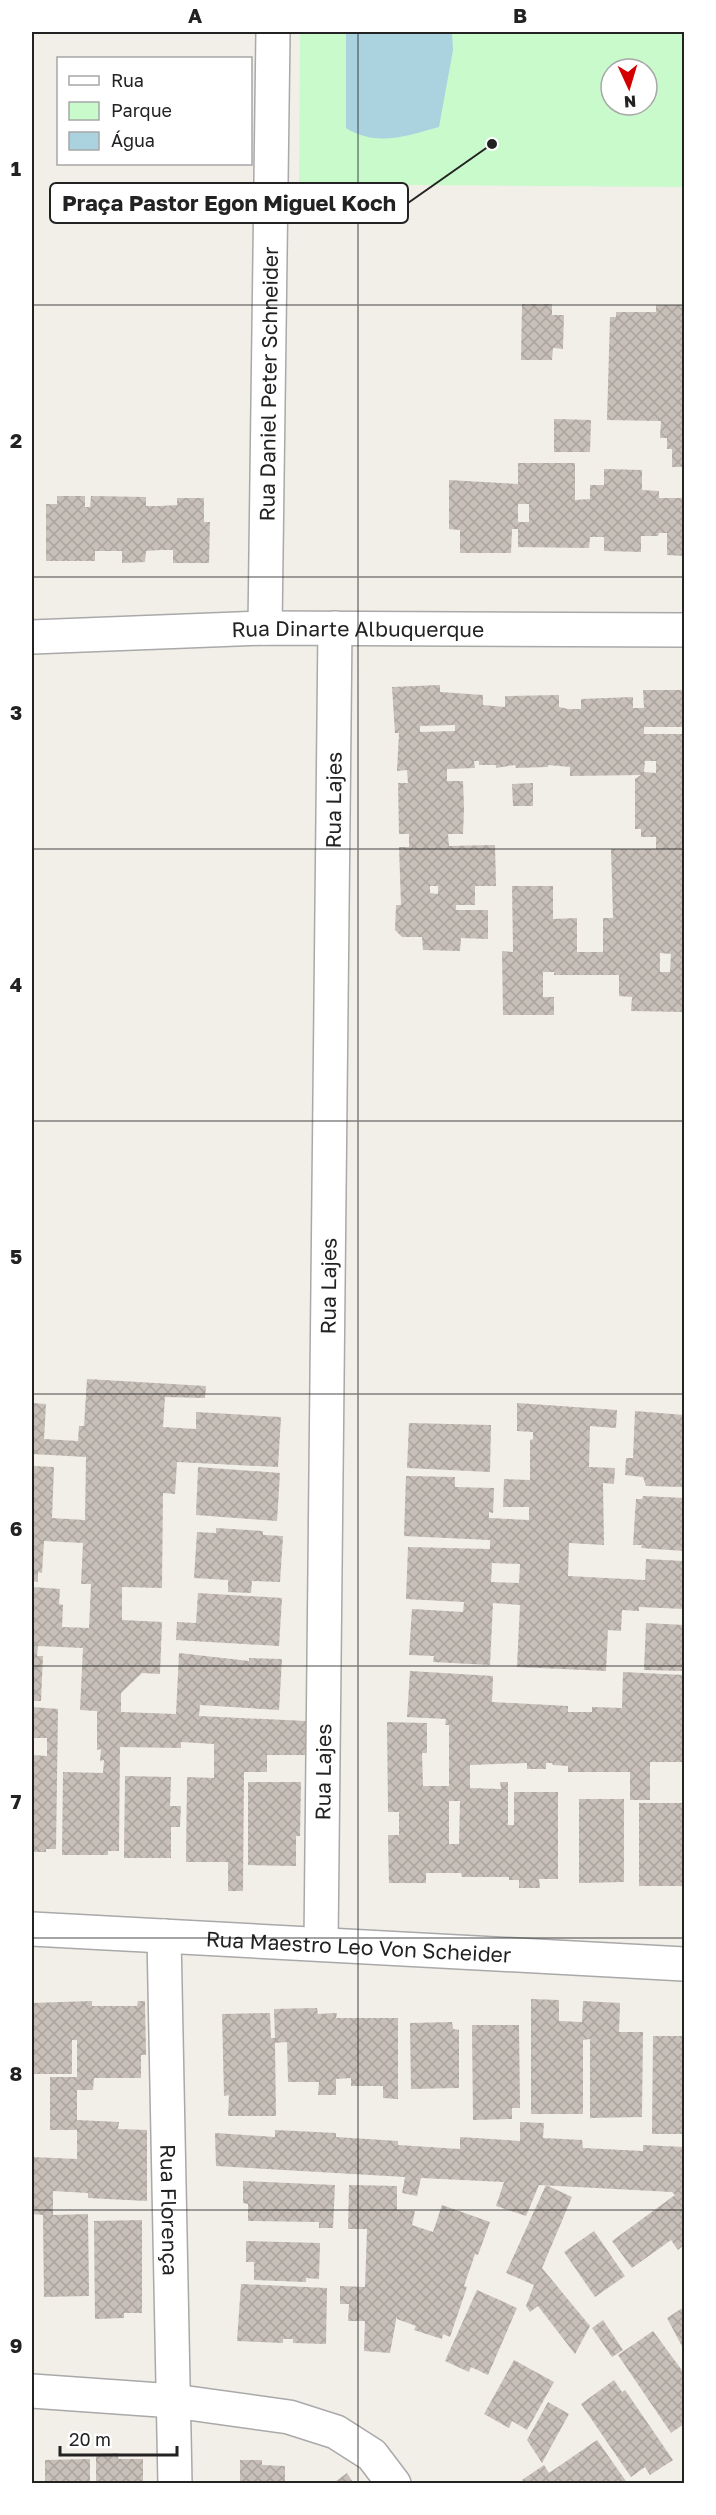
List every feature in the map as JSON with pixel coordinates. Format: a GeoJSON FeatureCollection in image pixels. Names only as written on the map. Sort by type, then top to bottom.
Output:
{"type":"FeatureCollection","features":[{"type":"Feature","properties":{"kind":"street","name":"Rua Daniel Peter Schneider"},"geometry":{"type":"LineString","coordinates":[[265,628],[273,32]]}},
{"type":"Feature","properties":{"kind":"street","name":"Rua Dinarte Albuquerque"},"geometry":{"type":"LineString","coordinates":[[32,637],[265,628],[684,630]]}},
{"type":"Feature","properties":{"kind":"street","name":"Rua Lajes"},"geometry":{"type":"LineString","coordinates":[[321,1944],[335,628]]}},
{"type":"Feature","properties":{"kind":"street","name":"Rua Maestro Leo Von Scheider"},"geometry":{"type":"LineString","coordinates":[[32,1929],[684,1964]]}},
{"type":"Feature","properties":{"kind":"street","name":"Rua Florença"},"geometry":{"type":"LineString","coordinates":[[164,1936],[175,2484]]}},
{"type":"Feature","properties":{"kind":"street"},"geometry":{"type":"LineString","coordinates":[[32,2391],[174,2400],[289,2417],[336,2432],[372,2454],[394,2484]]}},
{"type":"Feature","properties":{"kind":"green space"},"geometry":{"type":"Polygon","coordinates":[[[300,32],[684,32],[684,187],[299,184],[300,32]]]}},
{"type":"Feature","properties":{"kind":"water"},"geometry":{"type":"Polygon","coordinates":[[[346,32],[452,32],[453,50],[439,127],[392,138],[369,137],[346,128],[346,32]]]}},
{"type":"Feature","properties":{"kind":"building"},"geometry":{"type":"Polygon","coordinates":[[[522,304],[552,304],[552,315],[564,315],[563,349],[553,348],[552,360],[521,360],[522,304]]]}},
{"type":"Feature","properties":{"kind":"building"},"geometry":{"type":"Polygon","coordinates":[[[656,305],[684,305],[684,467],[672,467],[672,449],[667,449],[667,438],[660,438],[661,421],[607,420],[610,317],[616,317],[616,312],[656,312],[656,305]]]}},
{"type":"Feature","properties":{"kind":"building"},"geometry":{"type":"Polygon","coordinates":[[[554,419],[591,420],[590,452],[554,452],[554,419]]]}},
{"type":"Feature","properties":{"kind":"building"},"geometry":{"type":"Polygon","coordinates":[[[518,463],[575,463],[575,500],[590,499],[590,485],[604,485],[604,469],[642,470],[642,490],[659,491],[659,498],[684,498],[684,556],[667,555],[667,533],[659,533],[658,536],[641,536],[641,552],[604,551],[604,537],[590,537],[589,548],[518,547],[518,529],[512,529],[511,553],[460,553],[460,530],[449,529],[449,480],[518,484],[518,463]],[[518,504],[518,522],[529,522],[529,504],[518,504]]]}},
{"type":"Feature","properties":{"kind":"building"},"geometry":{"type":"Polygon","coordinates":[[[57,496],[85,496],[85,507],[90,507],[91,496],[146,497],[146,506],[177,505],[177,498],[204,498],[204,522],[210,522],[209,563],[173,563],[173,550],[146,551],[145,562],[122,563],[122,551],[95,551],[95,561],[46,561],[46,504],[57,504],[57,496]]]}},
{"type":"Feature","properties":{"kind":"building"},"geometry":{"type":"Polygon","coordinates":[[[440,685],[440,692],[483,695],[483,705],[505,707],[505,696],[559,695],[559,707],[568,709],[581,709],[581,699],[633,697],[633,708],[644,708],[643,690],[684,690],[684,727],[644,727],[644,734],[684,734],[684,1012],[631,1011],[632,997],[619,996],[619,975],[554,975],[554,972],[543,972],[543,997],[554,997],[554,1015],[503,1015],[502,951],[513,952],[512,886],[553,886],[553,919],[577,918],[577,952],[603,952],[603,918],[613,918],[611,849],[656,849],[656,837],[641,837],[641,829],[635,829],[635,779],[641,775],[570,776],[570,767],[548,765],[548,767],[516,768],[515,765],[496,768],[496,765],[479,765],[479,761],[474,761],[475,768],[447,769],[447,781],[463,781],[464,808],[463,834],[448,834],[449,846],[495,845],[496,886],[475,886],[475,905],[456,905],[456,910],[488,910],[488,939],[461,938],[460,951],[423,950],[422,937],[402,937],[395,930],[396,905],[401,905],[399,847],[409,847],[409,834],[399,834],[398,783],[408,783],[407,770],[397,771],[399,733],[395,733],[392,687],[440,685]],[[455,725],[420,726],[420,732],[455,731],[455,725]],[[645,761],[644,772],[656,773],[656,761],[645,761]],[[430,886],[430,893],[438,894],[438,886],[430,886]],[[660,953],[660,972],[670,972],[671,954],[660,953]]]}},
{"type":"Feature","properties":{"kind":"building"},"geometry":{"type":"Polygon","coordinates":[[[533,783],[533,806],[513,806],[512,784],[533,783]]]}},
{"type":"Feature","properties":{"kind":"building"},"geometry":{"type":"Polygon","coordinates":[[[87,1379],[206,1386],[205,1398],[165,1397],[163,1427],[196,1429],[196,1412],[281,1417],[278,1467],[177,1462],[175,1494],[163,1493],[162,1588],[122,1587],[122,1620],[162,1622],[160,1674],[142,1673],[121,1693],[121,1712],[176,1714],[179,1653],[249,1661],[249,1658],[282,1659],[279,1710],[200,1705],[199,1716],[306,1721],[307,1755],[267,1755],[267,1772],[244,1772],[243,1891],[228,1891],[228,1862],[186,1862],[187,1777],[214,1778],[214,1744],[181,1742],[181,1748],[120,1747],[119,1851],[108,1851],[108,1855],[62,1855],[63,1772],[103,1773],[104,1760],[100,1761],[101,1749],[97,1750],[97,1711],[80,1710],[83,1648],[38,1646],[37,1656],[43,1656],[41,1701],[32,1701],[32,1587],[60,1589],[59,1604],[63,1605],[62,1627],[89,1628],[91,1584],[81,1584],[83,1543],[44,1541],[42,1573],[38,1572],[38,1582],[32,1581],[32,1466],[54,1467],[52,1518],[85,1520],[86,1457],[32,1454],[32,1403],[46,1404],[44,1439],[78,1441],[79,1426],[84,1426],[87,1379]]]}},
{"type":"Feature","properties":{"kind":"building"},"geometry":{"type":"Polygon","coordinates":[[[517,1403],[617,1410],[616,1428],[590,1426],[589,1467],[615,1468],[614,1484],[603,1483],[604,1545],[569,1543],[568,1576],[645,1580],[646,1559],[684,1561],[684,1609],[639,1607],[639,1611],[622,1610],[621,1631],[608,1630],[606,1671],[517,1667],[520,1605],[493,1603],[490,1665],[433,1662],[434,1656],[409,1655],[412,1609],[463,1612],[464,1602],[406,1599],[408,1547],[490,1549],[490,1540],[404,1536],[406,1476],[455,1477],[455,1487],[494,1488],[493,1513],[489,1512],[489,1518],[529,1520],[529,1507],[503,1507],[504,1479],[530,1480],[530,1440],[533,1439],[533,1432],[517,1431],[517,1403]],[[492,1563],[491,1582],[519,1583],[520,1564],[492,1563]]]}},
{"type":"Feature","properties":{"kind":"building"},"geometry":{"type":"Polygon","coordinates":[[[635,1411],[684,1415],[684,1487],[646,1486],[643,1477],[625,1475],[626,1458],[633,1458],[635,1411]]]}},
{"type":"Feature","properties":{"kind":"building"},"geometry":{"type":"Polygon","coordinates":[[[409,1423],[491,1425],[490,1472],[407,1468],[409,1423]]]}},
{"type":"Feature","properties":{"kind":"building"},"geometry":{"type":"Polygon","coordinates":[[[198,1467],[280,1473],[277,1521],[196,1515],[198,1467]]]}},
{"type":"Feature","properties":{"kind":"building"},"geometry":{"type":"Polygon","coordinates":[[[643,1496],[684,1498],[684,1551],[641,1548],[642,1545],[633,1545],[636,1499],[642,1499],[643,1496]]]}},
{"type":"Feature","properties":{"kind":"building"},"geometry":{"type":"Polygon","coordinates":[[[216,1528],[263,1531],[263,1535],[283,1536],[280,1582],[252,1581],[251,1593],[228,1592],[228,1580],[194,1578],[197,1532],[216,1533],[216,1528]]]}},
{"type":"Feature","properties":{"kind":"building"},"geometry":{"type":"Polygon","coordinates":[[[198,1593],[282,1598],[279,1646],[176,1640],[177,1622],[196,1623],[198,1593]]]}},
{"type":"Feature","properties":{"kind":"building"},"geometry":{"type":"Polygon","coordinates":[[[646,1623],[684,1625],[684,1671],[644,1670],[646,1623]]]}},
{"type":"Feature","properties":{"kind":"building"},"geometry":{"type":"Polygon","coordinates":[[[410,1671],[493,1676],[492,1702],[568,1706],[568,1712],[592,1712],[592,1707],[622,1708],[623,1672],[684,1675],[684,1762],[650,1762],[650,1800],[630,1800],[630,1772],[568,1772],[568,1766],[552,1763],[546,1763],[546,1769],[527,1769],[527,1763],[470,1765],[470,1788],[501,1789],[500,1782],[508,1782],[508,1825],[514,1825],[514,1792],[558,1792],[558,1879],[539,1879],[540,1888],[519,1888],[519,1880],[509,1880],[509,1877],[462,1877],[461,1873],[426,1873],[426,1883],[389,1883],[388,1835],[399,1835],[399,1812],[388,1812],[387,1722],[427,1723],[427,1753],[422,1753],[423,1786],[449,1786],[449,1725],[445,1725],[446,1719],[407,1717],[410,1671]],[[449,1801],[449,1844],[459,1844],[460,1801],[449,1801]]]}},
{"type":"Feature","properties":{"kind":"building"},"geometry":{"type":"Polygon","coordinates":[[[32,1707],[58,1709],[56,1849],[46,1849],[46,1852],[32,1852],[32,1755],[47,1756],[47,1738],[32,1738],[32,1707]]]}},
{"type":"Feature","properties":{"kind":"building"},"geometry":{"type":"Polygon","coordinates":[[[125,1776],[171,1777],[170,1806],[181,1806],[180,1827],[171,1827],[171,1858],[124,1858],[125,1776]]]}},
{"type":"Feature","properties":{"kind":"building"},"geometry":{"type":"Polygon","coordinates":[[[248,1782],[301,1782],[300,1836],[296,1836],[296,1866],[248,1865],[248,1782]]]}},
{"type":"Feature","properties":{"kind":"building"},"geometry":{"type":"Polygon","coordinates":[[[579,1799],[624,1799],[624,1882],[579,1883],[579,1799]]]}},
{"type":"Feature","properties":{"kind":"building"},"geometry":{"type":"Polygon","coordinates":[[[639,1803],[684,1803],[684,1886],[639,1886],[639,1803]]]}},
{"type":"Feature","properties":{"kind":"building"},"geometry":{"type":"Polygon","coordinates":[[[531,1999],[559,2000],[559,2021],[582,2022],[583,2001],[620,2003],[619,2032],[643,2032],[642,2117],[590,2118],[590,2039],[583,2040],[583,2114],[531,2114],[531,1999]]]}},
{"type":"Feature","properties":{"kind":"building"},"geometry":{"type":"Polygon","coordinates":[[[92,2001],[92,2006],[137,2006],[138,2001],[145,2001],[146,2055],[141,2055],[141,2078],[94,2078],[93,2090],[77,2090],[77,2120],[119,2122],[118,2129],[147,2130],[147,2201],[88,2198],[88,2193],[53,2191],[53,2215],[88,2214],[89,2296],[44,2297],[43,2215],[32,2214],[32,2157],[77,2159],[77,2130],[50,2130],[50,2077],[77,2077],[77,2040],[72,2040],[72,2074],[32,2074],[32,2003],[92,2001]]]}},
{"type":"Feature","properties":{"kind":"building"},"geometry":{"type":"Polygon","coordinates":[[[317,2008],[318,2014],[337,2013],[336,2018],[398,2018],[398,2099],[383,2098],[383,2086],[351,2086],[351,2078],[336,2079],[336,2095],[318,2095],[319,2082],[288,2082],[287,2042],[275,2043],[276,2116],[228,2116],[229,2095],[224,2096],[222,2014],[270,2013],[271,2038],[275,2038],[274,2009],[317,2008]]]}},
{"type":"Feature","properties":{"kind":"building"},"geometry":{"type":"Polygon","coordinates":[[[452,2022],[453,2029],[459,2030],[459,2088],[411,2089],[410,2023],[452,2022]]]}},
{"type":"Feature","properties":{"kind":"building"},"geometry":{"type":"Polygon","coordinates":[[[472,2025],[519,2025],[520,2108],[512,2108],[512,2119],[473,2120],[472,2025]]]}},
{"type":"Feature","properties":{"kind":"building"},"geometry":{"type":"Polygon","coordinates":[[[653,2036],[684,2036],[684,2134],[652,2134],[653,2036]]]}},
{"type":"Feature","properties":{"kind":"building"},"geometry":{"type":"Polygon","coordinates":[[[520,2122],[544,2123],[543,2138],[582,2140],[583,2148],[643,2151],[643,2145],[684,2147],[684,2245],[678,2250],[671,2240],[632,2268],[612,2241],[675,2195],[672,2192],[539,2185],[526,2216],[496,2206],[504,2182],[421,2178],[417,2196],[402,2193],[405,2177],[216,2166],[215,2133],[275,2137],[275,2130],[336,2133],[336,2137],[398,2141],[398,2145],[460,2149],[460,2137],[520,2141],[520,2122]]]}},
{"type":"Feature","properties":{"kind":"building"},"geometry":{"type":"Polygon","coordinates":[[[243,2181],[335,2185],[333,2228],[319,2228],[319,2222],[248,2221],[248,2204],[243,2203],[243,2181]]]}},
{"type":"Feature","properties":{"kind":"building"},"geometry":{"type":"Polygon","coordinates":[[[349,2185],[397,2186],[397,2210],[415,2211],[412,2225],[433,2232],[442,2205],[490,2222],[478,2255],[475,2254],[464,2286],[467,2287],[450,2337],[443,2334],[442,2339],[414,2330],[416,2326],[397,2319],[397,2315],[390,2353],[364,2351],[365,2321],[348,2321],[349,2304],[340,2304],[340,2286],[365,2287],[367,2229],[348,2229],[349,2185]]]}},
{"type":"Feature","properties":{"kind":"building"},"geometry":{"type":"Polygon","coordinates":[[[546,2185],[572,2197],[542,2268],[590,2326],[575,2354],[538,2306],[530,2312],[526,2306],[534,2285],[506,2273],[546,2185]]]}},
{"type":"Feature","properties":{"kind":"building"},"geometry":{"type":"Polygon","coordinates":[[[142,2220],[142,2313],[124,2313],[124,2318],[95,2319],[94,2221],[142,2220]]]}},
{"type":"Feature","properties":{"kind":"building"},"geometry":{"type":"Polygon","coordinates":[[[594,2231],[625,2276],[595,2297],[564,2252],[594,2231]]]}},
{"type":"Feature","properties":{"kind":"building"},"geometry":{"type":"Polygon","coordinates":[[[246,2241],[320,2243],[319,2279],[306,2278],[306,2282],[254,2280],[254,2262],[246,2262],[246,2241]]]}},
{"type":"Feature","properties":{"kind":"building"},"geometry":{"type":"Polygon","coordinates":[[[241,2284],[327,2288],[326,2344],[293,2343],[293,2339],[283,2339],[283,2343],[237,2341],[241,2284]]]}},
{"type":"Feature","properties":{"kind":"building"},"geometry":{"type":"Polygon","coordinates":[[[477,2290],[517,2308],[488,2375],[471,2367],[469,2372],[445,2361],[477,2290]]]}},
{"type":"Feature","properties":{"kind":"building"},"geometry":{"type":"Polygon","coordinates":[[[684,2307],[684,2350],[667,2318],[684,2307]]]}},
{"type":"Feature","properties":{"kind":"building"},"geometry":{"type":"Polygon","coordinates":[[[603,2320],[623,2350],[612,2357],[592,2328],[603,2320]]]}},
{"type":"Feature","properties":{"kind":"building"},"geometry":{"type":"Polygon","coordinates":[[[653,2331],[684,2373],[684,2424],[671,2433],[618,2355],[653,2331]]]}},
{"type":"Feature","properties":{"kind":"building"},"geometry":{"type":"Polygon","coordinates":[[[514,2360],[554,2382],[527,2430],[512,2421],[509,2428],[484,2414],[514,2360]]]}},
{"type":"Feature","properties":{"kind":"building"},"geometry":{"type":"Polygon","coordinates":[[[614,2380],[622,2392],[625,2390],[673,2460],[650,2475],[645,2467],[631,2477],[581,2404],[614,2380]]]}},
{"type":"Feature","properties":{"kind":"building"},"geometry":{"type":"Polygon","coordinates":[[[548,2402],[569,2414],[542,2463],[527,2440],[548,2402]]]}},
{"type":"Feature","properties":{"kind":"building"},"geometry":{"type":"Polygon","coordinates":[[[597,2440],[628,2484],[524,2484],[522,2480],[544,2465],[549,2473],[597,2440]]]}},
{"type":"Feature","properties":{"kind":"building"},"geometry":{"type":"Polygon","coordinates":[[[119,2453],[118,2459],[143,2459],[143,2484],[96,2484],[96,2454],[119,2453]]]}},
{"type":"Feature","properties":{"kind":"building"},"geometry":{"type":"Polygon","coordinates":[[[90,2459],[90,2484],[45,2484],[45,2460],[90,2459]]]}},
{"type":"Feature","properties":{"kind":"building"},"geometry":{"type":"Polygon","coordinates":[[[240,2460],[262,2460],[262,2465],[285,2466],[285,2484],[240,2484],[240,2460]]]}},
{"type":"Feature","properties":{"kind":"building"},"geometry":{"type":"Polygon","coordinates":[[[347,2473],[354,2484],[332,2484],[347,2473]]]}},
{"type":"Feature","properties":{"kind":"place","name":"Praça Pastor Egon Miguel Koch"},"geometry":{"type":"Point","coordinates":[492,144]}}]}
